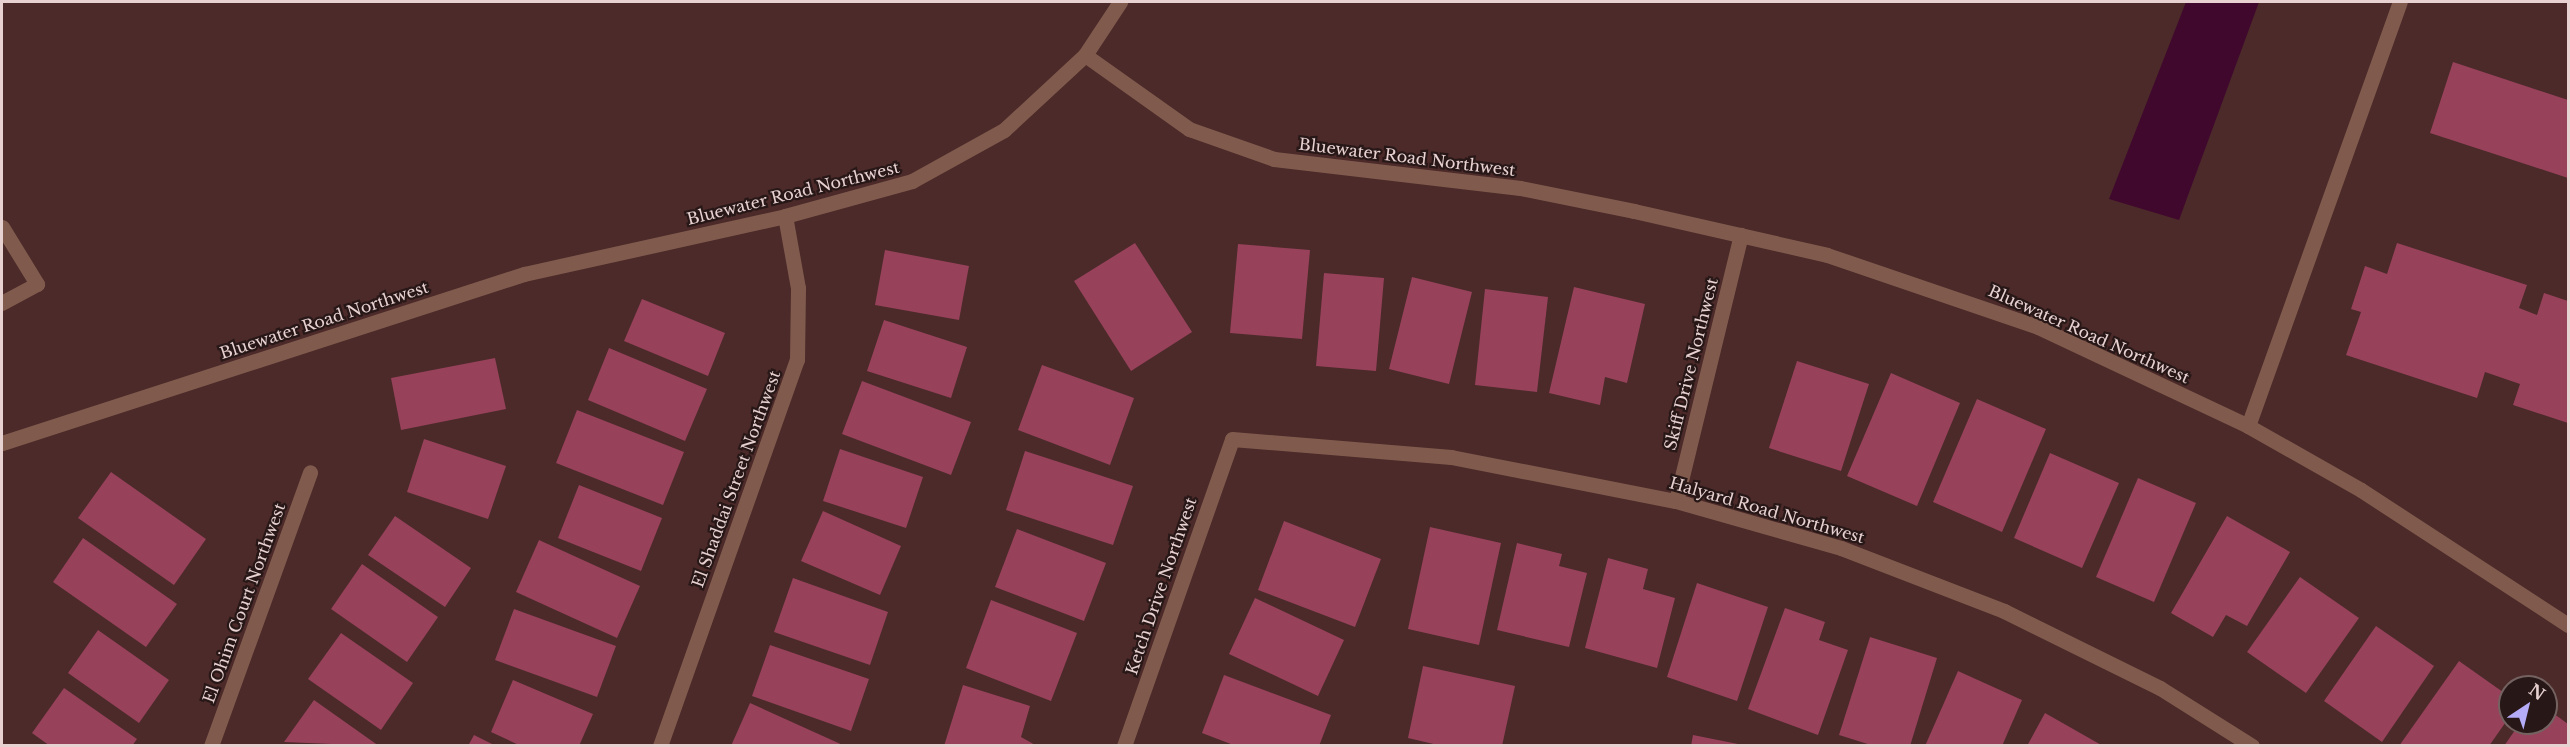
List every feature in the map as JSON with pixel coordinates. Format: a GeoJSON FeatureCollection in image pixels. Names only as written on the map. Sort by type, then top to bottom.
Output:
{"type":"FeatureCollection","features":[{"type":"Feature","properties":{"kind":"street"},"geometry":{"type":"LineString","coordinates":[[1085,55],[1120,2]]}},
{"type":"Feature","properties":{"kind":"street"},"geometry":{"type":"LineString","coordinates":[[2248,426],[2400,2]]}},
{"type":"Feature","properties":{"kind":"street","name":"Bluewater Road Northwest"},"geometry":{"type":"LineString","coordinates":[[2,443],[524,274],[785,216],[912,181],[1004,130],[1085,55],[1117,83],[1189,129],[1274,159],[1520,188],[1741,235],[1935,289],[2027,323],[2248,426],[2361,490],[2568,625]]}},
{"type":"Feature","properties":{"kind":"street","name":"El Shaddai Street Northwest"},"geometry":{"type":"LineString","coordinates":[[660,746],[797,360],[798,288],[785,216]]}},
{"type":"Feature","properties":{"kind":"street"},"geometry":{"type":"LineString","coordinates":[[2,227],[37,284],[2,303]]}},
{"type":"Feature","properties":{"kind":"street","name":"Skiff Drive Northwest"},"geometry":{"type":"LineString","coordinates":[[1677,501],[1741,235]]}},
{"type":"Feature","properties":{"kind":"street","name":"Halyard Road Northwest"},"geometry":{"type":"LineString","coordinates":[[1232,439],[1451,457],[1677,501],[1841,548],[2004,611],[2160,688],[2252,746]]}},
{"type":"Feature","properties":{"kind":"street","name":"Ketch Drive Northwest"},"geometry":{"type":"LineString","coordinates":[[1124,746],[1232,439]]}},
{"type":"Feature","properties":{"kind":"street","name":"El Ohim Court Northwest"},"geometry":{"type":"LineString","coordinates":[[211,746],[310,472]]}},
{"type":"Feature","properties":{"kind":"shaded area"},"geometry":{"type":"Polygon","coordinates":[[[2186,2],[2259,2],[2179,220],[2109,199],[2186,2]]]}},
{"type":"Feature","properties":{"kind":"building"},"geometry":{"type":"Polygon","coordinates":[[[2453,62],[2568,100],[2568,178],[2430,133],[2453,62]]]}},
{"type":"Feature","properties":{"kind":"building"},"geometry":{"type":"Polygon","coordinates":[[[1135,243],[1192,332],[1131,371],[1074,281],[1135,243]]]}},
{"type":"Feature","properties":{"kind":"building"},"geometry":{"type":"Polygon","coordinates":[[[2397,243],[2527,285],[2519,308],[2537,315],[2544,293],[2568,301],[2568,423],[2513,405],[2520,384],[2485,372],[2477,398],[2346,355],[2361,312],[2351,309],[2365,266],[2387,274],[2397,243]]]}},
{"type":"Feature","properties":{"kind":"building"},"geometry":{"type":"Polygon","coordinates":[[[1238,244],[1310,250],[1302,339],[1230,333],[1238,244]]]}},
{"type":"Feature","properties":{"kind":"building"},"geometry":{"type":"Polygon","coordinates":[[[885,250],[969,266],[959,320],[875,305],[885,250]]]}},
{"type":"Feature","properties":{"kind":"building"},"geometry":{"type":"Polygon","coordinates":[[[1324,273],[1384,278],[1376,371],[1316,366],[1324,273]]]}},
{"type":"Feature","properties":{"kind":"building"},"geometry":{"type":"Polygon","coordinates":[[[1412,277],[1472,292],[1449,384],[1389,369],[1412,277]]]}},
{"type":"Feature","properties":{"kind":"building"},"geometry":{"type":"Polygon","coordinates":[[[1574,287],[1645,304],[1627,383],[1605,377],[1600,405],[1549,393],[1574,287]]]}},
{"type":"Feature","properties":{"kind":"building"},"geometry":{"type":"Polygon","coordinates":[[[1485,289],[1548,297],[1537,392],[1475,385],[1485,289]]]}},
{"type":"Feature","properties":{"kind":"building"},"geometry":{"type":"Polygon","coordinates":[[[642,299],[725,333],[708,376],[624,341],[642,299]]]}},
{"type":"Feature","properties":{"kind":"building"},"geometry":{"type":"Polygon","coordinates":[[[884,320],[967,347],[951,398],[867,371],[884,320]]]}},
{"type":"Feature","properties":{"kind":"building"},"geometry":{"type":"Polygon","coordinates":[[[609,348],[707,389],[685,441],[588,400],[609,348]]]}},
{"type":"Feature","properties":{"kind":"building"},"geometry":{"type":"Polygon","coordinates":[[[495,358],[506,409],[401,430],[391,378],[495,358]]]}},
{"type":"Feature","properties":{"kind":"building"},"geometry":{"type":"Polygon","coordinates":[[[1797,361],[1869,384],[1841,471],[1769,448],[1797,361]]]}},
{"type":"Feature","properties":{"kind":"building"},"geometry":{"type":"Polygon","coordinates":[[[1042,365],[1134,398],[1110,465],[1018,430],[1042,365]]]}},
{"type":"Feature","properties":{"kind":"building"},"geometry":{"type":"Polygon","coordinates":[[[1891,373],[1960,403],[1917,506],[1847,476],[1891,373]]]}},
{"type":"Feature","properties":{"kind":"building"},"geometry":{"type":"Polygon","coordinates":[[[862,381],[971,422],[951,475],[842,434],[862,381]]]}},
{"type":"Feature","properties":{"kind":"building"},"geometry":{"type":"Polygon","coordinates":[[[1977,399],[2046,429],[2002,532],[1933,502],[1977,399]]]}},
{"type":"Feature","properties":{"kind":"building"},"geometry":{"type":"Polygon","coordinates":[[[577,410],[684,452],[663,505],[556,463],[577,410]]]}},
{"type":"Feature","properties":{"kind":"building"},"geometry":{"type":"Polygon","coordinates":[[[424,439],[506,466],[488,519],[407,492],[424,439]]]}},
{"type":"Feature","properties":{"kind":"building"},"geometry":{"type":"Polygon","coordinates":[[[840,449],[923,477],[906,528],[823,501],[840,449]]]}},
{"type":"Feature","properties":{"kind":"building"},"geometry":{"type":"Polygon","coordinates":[[[1025,451],[1133,486],[1113,545],[1006,510],[1025,451]]]}},
{"type":"Feature","properties":{"kind":"building"},"geometry":{"type":"Polygon","coordinates":[[[2050,453],[2119,483],[2082,568],[2014,538],[2050,453]]]}},
{"type":"Feature","properties":{"kind":"building"},"geometry":{"type":"Polygon","coordinates":[[[111,472],[206,539],[174,585],[78,518],[111,472]]]}},
{"type":"Feature","properties":{"kind":"building"},"geometry":{"type":"Polygon","coordinates":[[[2138,478],[2196,503],[2154,602],[2096,577],[2138,478]]]}},
{"type":"Feature","properties":{"kind":"building"},"geometry":{"type":"Polygon","coordinates":[[[579,485],[662,518],[641,571],[558,538],[579,485]]]}},
{"type":"Feature","properties":{"kind":"building"},"geometry":{"type":"Polygon","coordinates":[[[823,511],[901,546],[880,595],[801,561],[823,511]]]}},
{"type":"Feature","properties":{"kind":"building"},"geometry":{"type":"Polygon","coordinates":[[[395,516],[471,568],[445,607],[368,555],[395,516]]]}},
{"type":"Feature","properties":{"kind":"building"},"geometry":{"type":"Polygon","coordinates":[[[2227,516],[2290,552],[2247,626],[2226,615],[2213,637],[2171,613],[2227,516]]]}},
{"type":"Feature","properties":{"kind":"building"},"geometry":{"type":"Polygon","coordinates":[[[1284,521],[1381,559],[1355,627],[1258,590],[1284,521]]]}},
{"type":"Feature","properties":{"kind":"building"},"geometry":{"type":"Polygon","coordinates":[[[1430,527],[1501,543],[1479,645],[1408,629],[1430,527]]]}},
{"type":"Feature","properties":{"kind":"building"},"geometry":{"type":"Polygon","coordinates":[[[1017,529],[1106,563],[1084,621],[995,587],[1017,529]]]}},
{"type":"Feature","properties":{"kind":"building"},"geometry":{"type":"Polygon","coordinates":[[[83,538],[177,604],[146,647],[53,582],[83,538]]]}},
{"type":"Feature","properties":{"kind":"building"},"geometry":{"type":"Polygon","coordinates":[[[539,540],[640,586],[617,638],[516,592],[539,540]]]}},
{"type":"Feature","properties":{"kind":"building"},"geometry":{"type":"Polygon","coordinates":[[[1517,543],[1562,554],[1559,566],[1587,573],[1569,647],[1497,630],[1517,543]]]}},
{"type":"Feature","properties":{"kind":"building"},"geometry":{"type":"Polygon","coordinates":[[[1608,558],[1648,569],[1643,589],[1675,598],[1657,668],[1585,648],[1608,558]]]}},
{"type":"Feature","properties":{"kind":"building"},"geometry":{"type":"Polygon","coordinates":[[[362,564],[438,617],[407,662],[331,609],[362,564]]]}},
{"type":"Feature","properties":{"kind":"building"},"geometry":{"type":"Polygon","coordinates":[[[2300,577],[2359,618],[2306,693],[2247,652],[2300,577]]]}},
{"type":"Feature","properties":{"kind":"building"},"geometry":{"type":"Polygon","coordinates":[[[793,578],[888,612],[870,665],[774,632],[793,578]]]}},
{"type":"Feature","properties":{"kind":"building"},"geometry":{"type":"Polygon","coordinates":[[[1697,583],[1768,607],[1737,701],[1667,677],[1697,583]]]}},
{"type":"Feature","properties":{"kind":"building"},"geometry":{"type":"Polygon","coordinates":[[[1255,598],[1344,640],[1318,696],[1229,654],[1255,598]]]}},
{"type":"Feature","properties":{"kind":"building"},"geometry":{"type":"Polygon","coordinates":[[[991,600],[1077,633],[1051,701],[966,668],[991,600]]]}},
{"type":"Feature","properties":{"kind":"building"},"geometry":{"type":"Polygon","coordinates":[[[1785,608],[1825,622],[1819,640],[1848,650],[1818,735],[1748,709],[1785,608]]]}},
{"type":"Feature","properties":{"kind":"building"},"geometry":{"type":"Polygon","coordinates":[[[514,609],[616,646],[597,697],[495,660],[514,609]]]}},
{"type":"Feature","properties":{"kind":"building"},"geometry":{"type":"Polygon","coordinates":[[[2376,626],[2434,666],[2382,742],[2324,701],[2376,626]]]}},
{"type":"Feature","properties":{"kind":"building"},"geometry":{"type":"Polygon","coordinates":[[[98,630],[169,680],[139,723],[68,673],[98,630]]]}},
{"type":"Feature","properties":{"kind":"building"},"geometry":{"type":"Polygon","coordinates":[[[341,633],[413,683],[381,730],[308,679],[341,633]]]}},
{"type":"Feature","properties":{"kind":"building"},"geometry":{"type":"Polygon","coordinates":[[[1870,637],[1937,658],[1910,746],[1874,746],[1839,735],[1870,637]]]}},
{"type":"Feature","properties":{"kind":"building"},"geometry":{"type":"Polygon","coordinates":[[[770,645],[869,679],[851,731],[752,696],[770,645]]]}},
{"type":"Feature","properties":{"kind":"building"},"geometry":{"type":"Polygon","coordinates":[[[2459,661],[2498,689],[2498,733],[2489,746],[2399,746],[2459,661]]]}},
{"type":"Feature","properties":{"kind":"building"},"geometry":{"type":"Polygon","coordinates":[[[1423,666],[1515,686],[1502,746],[1442,746],[1408,738],[1423,666]]]}},
{"type":"Feature","properties":{"kind":"building"},"geometry":{"type":"Polygon","coordinates":[[[1958,671],[2022,700],[2002,746],[1925,746],[1958,671]]]}},
{"type":"Feature","properties":{"kind":"building"},"geometry":{"type":"Polygon","coordinates":[[[1224,675],[1331,715],[1319,746],[1236,746],[1202,733],[1224,675]]]}},
{"type":"Feature","properties":{"kind":"building"},"geometry":{"type":"Polygon","coordinates":[[[513,680],[593,714],[579,746],[521,746],[491,732],[513,680]]]}},
{"type":"Feature","properties":{"kind":"building"},"geometry":{"type":"Polygon","coordinates":[[[963,685],[1030,706],[1021,737],[1037,746],[944,746],[963,685]]]}},
{"type":"Feature","properties":{"kind":"building"},"geometry":{"type":"Polygon","coordinates":[[[64,688],[137,739],[132,746],[50,746],[32,733],[64,688]]]}},
{"type":"Feature","properties":{"kind":"building"},"geometry":{"type":"Polygon","coordinates":[[[314,700],[379,746],[284,742],[314,700]]]}},
{"type":"Feature","properties":{"kind":"building"},"geometry":{"type":"Polygon","coordinates":[[[750,703],[845,746],[731,746],[750,703]]]}},
{"type":"Feature","properties":{"kind":"building"},"geometry":{"type":"Polygon","coordinates":[[[2045,713],[2103,746],[2027,746],[2045,713]]]}},
{"type":"Feature","properties":{"kind":"building"},"geometry":{"type":"Polygon","coordinates":[[[2558,717],[2568,724],[2568,746],[2504,746],[2512,735],[2558,735],[2558,717]]]}},
{"type":"Feature","properties":{"kind":"building"},"geometry":{"type":"Polygon","coordinates":[[[474,735],[496,746],[468,746],[474,735]]]}},
{"type":"Feature","properties":{"kind":"building"},"geometry":{"type":"Polygon","coordinates":[[[1693,735],[1738,744],[1738,746],[1691,746],[1693,735]]]}}]}
